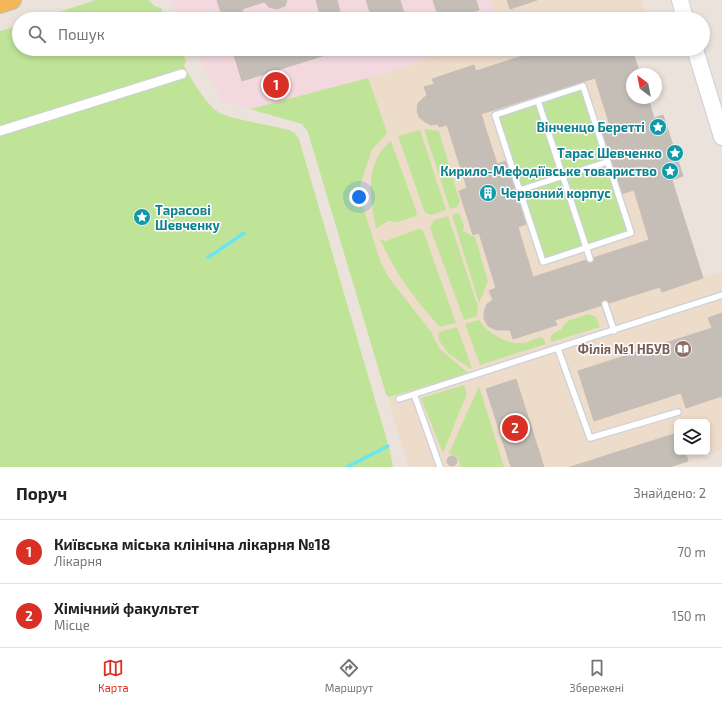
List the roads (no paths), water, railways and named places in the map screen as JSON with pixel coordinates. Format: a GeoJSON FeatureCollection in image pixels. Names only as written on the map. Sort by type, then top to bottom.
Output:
{"type":"FeatureCollection","features":[{"type":"Feature","properties":{"kind":"main road"},"geometry":{"type":"LineString","coordinates":[[0,4],[12,0]]}},
{"type":"Feature","properties":{"kind":"main road"},"geometry":{"type":"LineString","coordinates":[[680,0],[684,12]]}},
{"type":"Feature","properties":{"kind":"main road"},"geometry":{"type":"LineString","coordinates":[[697,56],[722,137]]}},
{"type":"Feature","properties":{"kind":"street"},"geometry":{"type":"LineString","coordinates":[[0,131],[182,74]]}},
{"type":"Feature","properties":{"kind":"lane"},"geometry":{"type":"LineString","coordinates":[[583,86],[631,233],[543,262],[495,115],[538,101],[583,86]]}},
{"type":"Feature","properties":{"kind":"lane"},"geometry":{"type":"LineString","coordinates":[[538,101],[590,259]]}},
{"type":"Feature","properties":{"kind":"lane"},"geometry":{"type":"LineString","coordinates":[[520,190],[607,162]]}},
{"type":"Feature","properties":{"kind":"lane"},"geometry":{"type":"LineString","coordinates":[[399,399],[614,331],[722,294]]}},
{"type":"Feature","properties":{"kind":"lane"},"geometry":{"type":"LineString","coordinates":[[605,304],[614,331]]}},
{"type":"Feature","properties":{"kind":"lane"},"geometry":{"type":"LineString","coordinates":[[558,348],[590,438],[678,412]]}},
{"type":"Feature","properties":{"kind":"lane"},"geometry":{"type":"LineString","coordinates":[[414,394],[440,467]]}},
{"type":"Feature","properties":{"kind":"waterway"},"geometry":{"type":"LineString","coordinates":[[215,253],[244,233]]}},
{"type":"Feature","properties":{"kind":"waterway"},"geometry":{"type":"LineString","coordinates":[[208,257],[213,254]]}},
{"type":"Feature","properties":{"kind":"waterway"},"geometry":{"type":"LineString","coordinates":[[347,467],[388,446]]}},
{"type":"Feature","properties":{"kind":"place","name":"Київська міська клінічна лікарня №18"},"geometry":{"type":"Point","coordinates":[276,85]}},
{"type":"Feature","properties":{"kind":"place","name":"Вінченцо Беретті"},"geometry":{"type":"Point","coordinates":[658,127]}},
{"type":"Feature","properties":{"kind":"place","name":"Тарас Шевченко"},"geometry":{"type":"Point","coordinates":[675,153]}},
{"type":"Feature","properties":{"kind":"place","name":"Кирило-Мефодіївське товариство"},"geometry":{"type":"Point","coordinates":[670,171]}},
{"type":"Feature","properties":{"kind":"place","name":"Червоний корпус"},"geometry":{"type":"Point","coordinates":[488,193]}},
{"type":"Feature","properties":{"kind":"place","name":"Тарасові Шевченку"},"geometry":{"type":"Point","coordinates":[142,217]}},
{"type":"Feature","properties":{"kind":"place","name":"Філія №1 НБУВ"},"geometry":{"type":"Point","coordinates":[683,349]}},
{"type":"Feature","properties":{"kind":"place","name":"Хімічний факультет"},"geometry":{"type":"Point","coordinates":[515,428]}}]}
